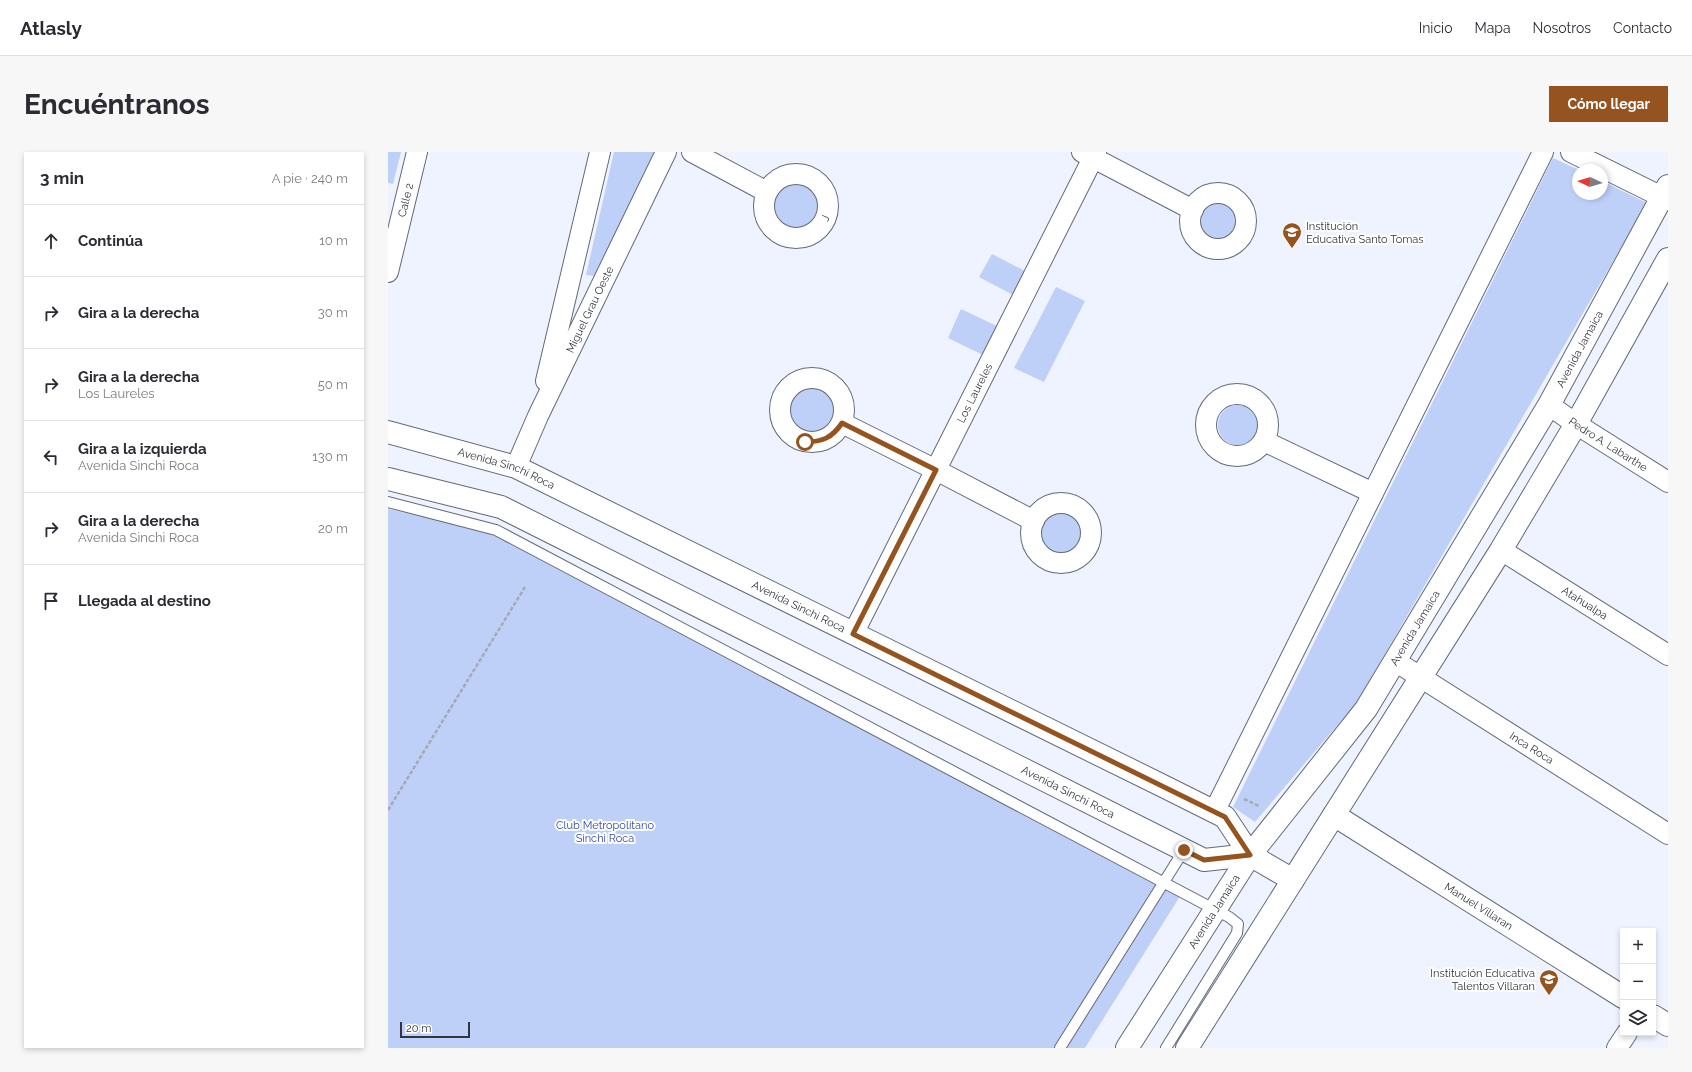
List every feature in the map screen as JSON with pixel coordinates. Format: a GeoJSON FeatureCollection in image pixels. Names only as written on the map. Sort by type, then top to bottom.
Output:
{"type":"FeatureCollection","features":[{"type":"Feature","properties":{"kind":"main road","name":"Avenida Jamaica"},"geometry":{"type":"LineString","coordinates":[[1128,1048],[1250,855],[1366,709],[1549,405],[1666,195]]}},
{"type":"Feature","properties":{"kind":"main road"},"geometry":{"type":"LineString","coordinates":[[1190,1047],[1293,880],[1501,550],[1576,424],[1668,259]]}},
{"type":"Feature","properties":{"kind":"main road","name":"Avenida Sinchi Roca"},"geometry":{"type":"LineString","coordinates":[[388,432],[516,467],[1225,817],[1250,855],[1293,880]]}},
{"type":"Feature","properties":{"kind":"main road","name":"Avenida Sinchi Roca"},"geometry":{"type":"LineString","coordinates":[[388,479],[501,507],[1204,860],[1250,855]]}},
{"type":"Feature","properties":{"kind":"main road","name":"Manuel Villaran"},"geometry":{"type":"LineString","coordinates":[[1334,815],[1620,995]]}},
{"type":"Feature","properties":{"kind":"main road"},"geometry":{"type":"LineString","coordinates":[[1656,1018],[1668,1025]]}},
{"type":"Feature","properties":{"kind":"street","name":"Calle 2"},"geometry":{"type":"LineString","coordinates":[[388,272],[396,204],[417,152]]}},
{"type":"Feature","properties":{"kind":"street"},"geometry":{"type":"LineString","coordinates":[[538,416],[600,152]]}},
{"type":"Feature","properties":{"kind":"street","name":"Miguel Grau Oeste"},"geometry":{"type":"LineString","coordinates":[[516,467],[538,416],[666,152]]}},
{"type":"Feature","properties":{"kind":"street"},"geometry":{"type":"LineString","coordinates":[[692,152],[767,192]]}},
{"type":"Feature","properties":{"kind":"street"},"geometry":{"type":"LineString","coordinates":[[1214,812],[1543,152]]}},
{"type":"Feature","properties":{"kind":"street"},"geometry":{"type":"LineString","coordinates":[[1571,152],[1666,195]]}},
{"type":"Feature","properties":{"kind":"street"},"geometry":{"type":"LineString","coordinates":[[1091,154],[1193,210]]}},
{"type":"Feature","properties":{"kind":"street","name":"Los Laureles"},"geometry":{"type":"LineString","coordinates":[[853,634],[936,470],[1091,154]]}},
{"type":"Feature","properties":{"kind":"street","name":"Pedro A. Labarthe"},"geometry":{"type":"LineString","coordinates":[[1549,405],[1576,424],[1668,482]]}},
{"type":"Feature","properties":{"kind":"street"},"geometry":{"type":"LineString","coordinates":[[842,423],[1034,521]]}},
{"type":"Feature","properties":{"kind":"street"},"geometry":{"type":"LineString","coordinates":[[1264,442],[1373,493]]}},
{"type":"Feature","properties":{"kind":"street","name":"Atahualpa"},"geometry":{"type":"LineString","coordinates":[[1501,550],[1668,655]]}},
{"type":"Feature","properties":{"kind":"street","name":"Inca Roca"},"geometry":{"type":"LineString","coordinates":[[1395,661],[1668,834]]}},
{"type":"Feature","properties":{"kind":"street"},"geometry":{"type":"LineString","coordinates":[[1617,1048],[1625,1036]]}},
{"type":"Feature","properties":{"kind":"lane"},"geometry":{"type":"LineString","coordinates":[[388,502],[496,530],[1215,909],[1238,924],[1237,933],[1166,1048]]}},
{"type":"Feature","properties":{"kind":"lane"},"geometry":{"type":"LineString","coordinates":[[1060,1048],[1184,850]]}},
{"type":"Feature","properties":{"kind":"path"},"geometry":{"type":"LineString","coordinates":[[388,810],[525,587]]}},
{"type":"Feature","properties":{"kind":"green space"},"geometry":{"type":"Polygon","coordinates":[[[388,152],[401,152],[393,184],[388,183],[388,152]]]}},
{"type":"Feature","properties":{"kind":"green space"},"geometry":{"type":"Polygon","coordinates":[[[614,152],[657,152],[595,276],[586,275],[614,152]]]}},
{"type":"Feature","properties":{"kind":"green space"},"geometry":{"type":"Polygon","coordinates":[[[1553,158],[1572,167],[1572,200],[1608,200],[1608,184],[1647,203],[1357,702],[1255,822],[1233,807],[1553,158]]]}},
{"type":"Feature","properties":{"kind":"green space"},"geometry":{"type":"Polygon","coordinates":[[[796,183],[809,187],[815,193],[819,206],[815,219],[809,225],[796,229],[783,225],[777,219],[773,206],[777,193],[783,187],[796,183]]]}},
{"type":"Feature","properties":{"kind":"green space"},"geometry":{"type":"Polygon","coordinates":[[[1218,202],[1231,208],[1237,221],[1231,234],[1218,240],[1205,234],[1199,221],[1205,208],[1218,202]]]}},
{"type":"Feature","properties":{"kind":"green space"},"geometry":{"type":"Polygon","coordinates":[[[992,254],[1025,271],[1013,295],[979,277],[992,254]]]}},
{"type":"Feature","properties":{"kind":"green space"},"geometry":{"type":"Polygon","coordinates":[[[1056,287],[1085,301],[1044,382],[1014,368],[1056,287]]]}},
{"type":"Feature","properties":{"kind":"green space"},"geometry":{"type":"Polygon","coordinates":[[[961,309],[999,327],[985,356],[948,338],[961,309]]]}},
{"type":"Feature","properties":{"kind":"green space"},"geometry":{"type":"Polygon","coordinates":[[[811,388],[824,392],[830,398],[834,411],[830,424],[824,430],[811,434],[798,430],[792,424],[788,411],[792,398],[798,392],[811,388]]]}},
{"type":"Feature","properties":{"kind":"green space"},"geometry":{"type":"Polygon","coordinates":[[[1242,405],[1249,408],[1255,414],[1258,425],[1257,433],[1249,442],[1242,445],[1234,445],[1227,442],[1219,433],[1218,421],[1221,414],[1230,406],[1242,405]]]}},
{"type":"Feature","properties":{"kind":"green space","name":"Club Metropolitano Sinchi Roca"},"geometry":{"type":"Polygon","coordinates":[[[388,509],[508,536],[1182,893],[1085,1048],[388,1048],[388,509]]]}},
{"type":"Feature","properties":{"kind":"green space"},"geometry":{"type":"Polygon","coordinates":[[[1061,513],[1076,519],[1082,534],[1076,549],[1061,555],[1046,549],[1040,534],[1046,519],[1061,513]]]}},
{"type":"Feature","properties":{"kind":"place","name":"Institución Educativa Santo Tomas"},"geometry":{"type":"Point","coordinates":[1292,249]}},
{"type":"Feature","properties":{"kind":"place","name":"Institución Educativa Talentos Villaran"},"geometry":{"type":"Point","coordinates":[1549,996]}},
{"type":"Feature","properties":{"kind":"route"},"geometry":{"type":"LineString","coordinates":[[805,442],[816,442],[827,439],[836,432],[842,423],[936,470],[853,634],[1225,817],[1250,855],[1204,860],[1184,850]]}}]}
